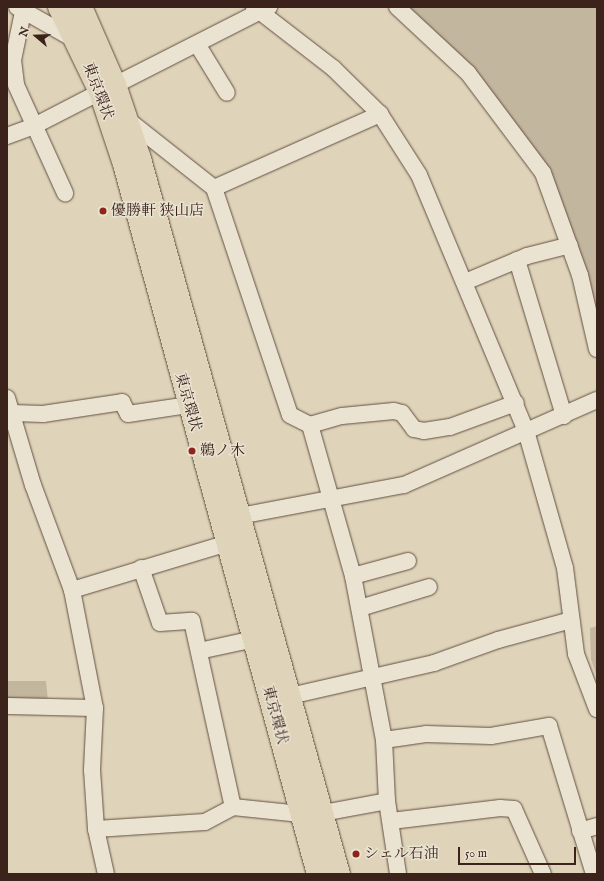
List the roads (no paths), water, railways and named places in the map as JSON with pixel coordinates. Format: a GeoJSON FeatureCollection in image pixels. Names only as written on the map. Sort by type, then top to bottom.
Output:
{"type":"FeatureCollection","features":[{"type":"Feature","properties":{"kind":"highway","name":"東京環状"},"geometry":{"type":"LineString","coordinates":[[59,7],[78,42],[128,120],[231,517],[228,543],[318,874]]}},
{"type":"Feature","properties":{"kind":"highway","name":"東京環状"},"geometry":{"type":"LineString","coordinates":[[81,7],[107,88],[124,164],[189,405],[231,517],[290,696],[339,874]]}},
{"type":"Feature","properties":{"kind":"street"},"geometry":{"type":"LineString","coordinates":[[397,7],[468,72],[503,116],[543,173],[570,245],[597,349]]}},
{"type":"Feature","properties":{"kind":"street"},"geometry":{"type":"LineString","coordinates":[[21,8],[78,42]]}},
{"type":"Feature","properties":{"kind":"street"},"geometry":{"type":"LineString","coordinates":[[7,15],[21,8]]}},
{"type":"Feature","properties":{"kind":"street"},"geometry":{"type":"LineString","coordinates":[[21,8],[13,60],[16,85],[65,193]]}},
{"type":"Feature","properties":{"kind":"street"},"geometry":{"type":"LineString","coordinates":[[7,136],[34,126],[197,44],[261,9],[334,68],[380,114],[420,175],[516,403],[526,432],[565,568],[571,620],[579,668],[597,710]]}},
{"type":"Feature","properties":{"kind":"street"},"geometry":{"type":"LineString","coordinates":[[197,44],[227,93]]}},
{"type":"Feature","properties":{"kind":"street"},"geometry":{"type":"LineString","coordinates":[[214,188],[380,114]]}},
{"type":"Feature","properties":{"kind":"street"},"geometry":{"type":"LineString","coordinates":[[128,120],[214,188],[290,415],[310,425],[342,416],[394,411],[402,413],[414,429],[424,431],[450,427],[516,403]]}},
{"type":"Feature","properties":{"kind":"street"},"geometry":{"type":"LineString","coordinates":[[465,282],[517,260],[570,245]]}},
{"type":"Feature","properties":{"kind":"street"},"geometry":{"type":"LineString","coordinates":[[517,260],[564,416]]}},
{"type":"Feature","properties":{"kind":"street"},"geometry":{"type":"LineString","coordinates":[[231,517],[404,485],[564,416],[597,400]]}},
{"type":"Feature","properties":{"kind":"street"},"geometry":{"type":"LineString","coordinates":[[9,406],[43,414],[122,402],[128,414],[189,405]]}},
{"type":"Feature","properties":{"kind":"street"},"geometry":{"type":"LineString","coordinates":[[9,406],[33,485],[72,590],[95,708],[92,770],[96,829],[106,874]]}},
{"type":"Feature","properties":{"kind":"street"},"geometry":{"type":"LineString","coordinates":[[310,425],[333,499],[354,576],[384,740],[387,800],[398,874]]}},
{"type":"Feature","properties":{"kind":"street"},"geometry":{"type":"LineString","coordinates":[[72,590],[228,543]]}},
{"type":"Feature","properties":{"kind":"street"},"geometry":{"type":"LineString","coordinates":[[354,576],[408,562]]}},
{"type":"Feature","properties":{"kind":"street"},"geometry":{"type":"LineString","coordinates":[[141,568],[160,623],[192,621],[233,807]]}},
{"type":"Feature","properties":{"kind":"street"},"geometry":{"type":"LineString","coordinates":[[360,608],[429,587]]}},
{"type":"Feature","properties":{"kind":"street"},"geometry":{"type":"LineString","coordinates":[[290,696],[372,679],[571,620]]}},
{"type":"Feature","properties":{"kind":"street"},"geometry":{"type":"LineString","coordinates":[[199,651],[254,639]]}},
{"type":"Feature","properties":{"kind":"street"},"geometry":{"type":"LineString","coordinates":[[7,706],[95,708]]}},
{"type":"Feature","properties":{"kind":"street"},"geometry":{"type":"LineString","coordinates":[[384,740],[426,734],[491,736],[549,726],[594,874]]}},
{"type":"Feature","properties":{"kind":"street"},"geometry":{"type":"LineString","coordinates":[[322,813],[387,800]]}},
{"type":"Feature","properties":{"kind":"street"},"geometry":{"type":"LineString","coordinates":[[96,829],[205,822],[233,807],[301,814]]}},
{"type":"Feature","properties":{"kind":"street"},"geometry":{"type":"LineString","coordinates":[[390,821],[500,808],[514,809],[544,874]]}},
{"type":"Feature","properties":{"kind":"street"},"geometry":{"type":"LineString","coordinates":[[580,831],[597,826]]}},
{"type":"Feature","properties":{"kind":"place","name":"優勝軒 狭山店"},"geometry":{"type":"Point","coordinates":[103,211]}},
{"type":"Feature","properties":{"kind":"place","name":"鵜ノ木"},"geometry":{"type":"Point","coordinates":[192,451]}},
{"type":"Feature","properties":{"kind":"place","name":"シェル石油"},"geometry":{"type":"Point","coordinates":[356,854]}}]}
